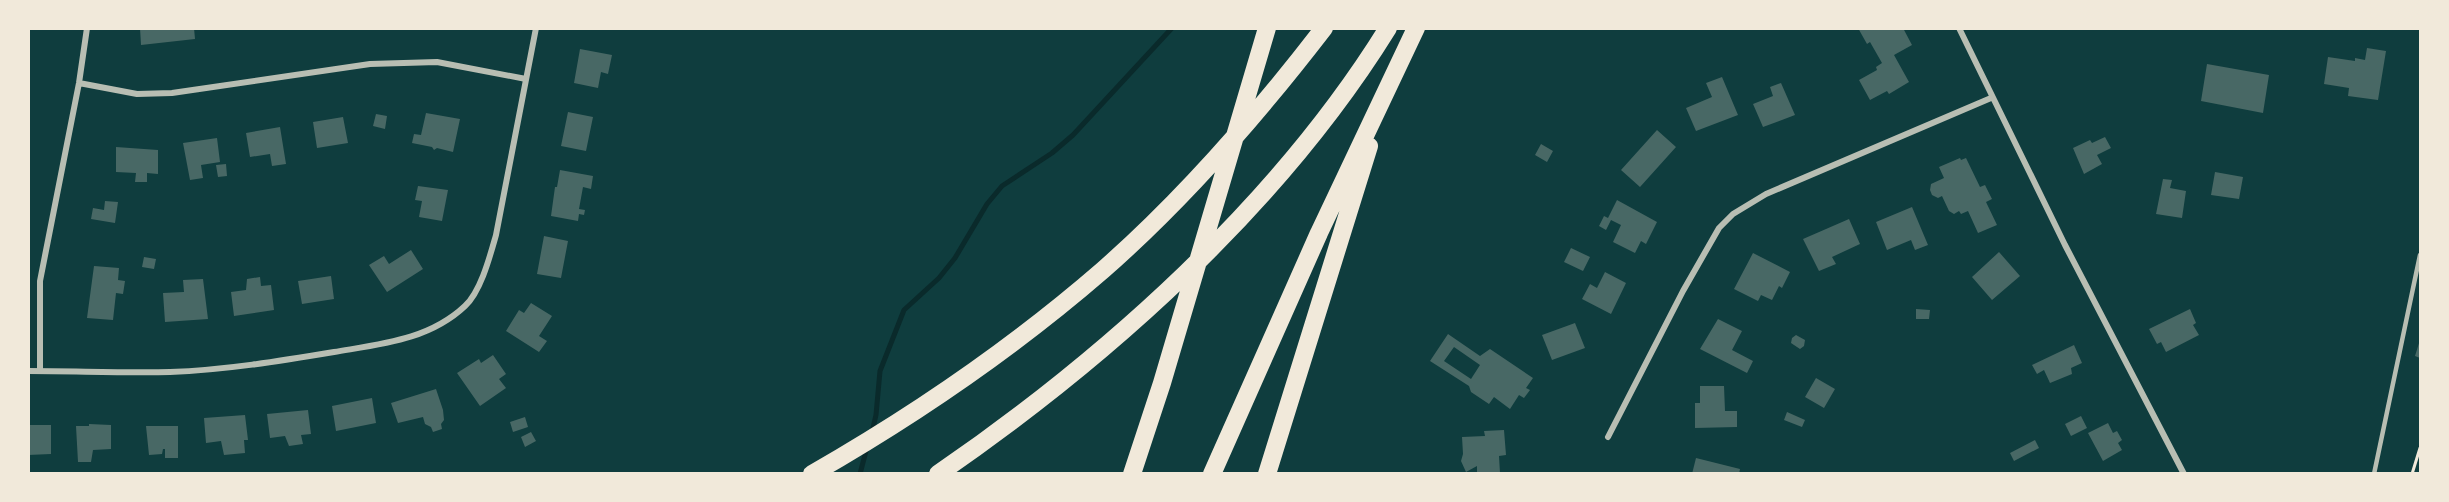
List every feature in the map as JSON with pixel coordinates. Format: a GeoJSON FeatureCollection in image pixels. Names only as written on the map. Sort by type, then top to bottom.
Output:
{"type":"FeatureCollection","features":[{"type":"Feature","properties":{"kind":"highway"},"geometry":{"type":"LineString","coordinates":[[1132,474],[1267,28]]}},
{"type":"Feature","properties":{"kind":"highway"},"geometry":{"type":"LineString","coordinates":[[813,473],[933,400],[1056,309],[1130,244],[1227,146],[1324,28]]}},
{"type":"Feature","properties":{"kind":"highway"},"geometry":{"type":"LineString","coordinates":[[938,474],[1055,387],[1148,307],[1209,249],[1301,152],[1357,76],[1388,28]]}},
{"type":"Feature","properties":{"kind":"highway"},"geometry":{"type":"LineString","coordinates":[[1212,474],[1318,233],[1416,28]]}},
{"type":"Feature","properties":{"kind":"highway"},"geometry":{"type":"LineString","coordinates":[[1267,474],[1389,82]]}},
{"type":"Feature","properties":{"kind":"street"},"geometry":{"type":"LineString","coordinates":[[40,371],[40,281],[79,83],[87,28]]}},
{"type":"Feature","properties":{"kind":"street"},"geometry":{"type":"LineString","coordinates":[[28,371],[172,372],[281,361],[420,335],[450,318],[467,304],[486,268],[496,235],[536,28]]}},
{"type":"Feature","properties":{"kind":"street"},"geometry":{"type":"LineString","coordinates":[[1959,28],[1991,98],[2065,245],[2184,474]]}},
{"type":"Feature","properties":{"kind":"street"},"geometry":{"type":"LineString","coordinates":[[79,83],[137,94],[172,93],[370,64],[437,62],[526,79]]}},
{"type":"Feature","properties":{"kind":"street"},"geometry":{"type":"LineString","coordinates":[[1608,437],[1683,291],[1719,228],[1732,214],[1766,194],[1991,98]]}},
{"type":"Feature","properties":{"kind":"lane"},"geometry":{"type":"LineString","coordinates":[[2374,474],[2421,255]]}},
{"type":"Feature","properties":{"kind":"path"},"geometry":{"type":"LineString","coordinates":[[2412,474],[2421,448]]}},
{"type":"Feature","properties":{"kind":"building"},"geometry":{"type":"Polygon","coordinates":[[[140,28],[194,28],[195,39],[141,45],[140,28]]]}},
{"type":"Feature","properties":{"kind":"building"},"geometry":{"type":"Polygon","coordinates":[[[1858,28],[1903,28],[1912,45],[1894,55],[1909,82],[1889,94],[1887,91],[1870,100],[1859,80],[1877,70],[1876,67],[1882,63],[1870,42],[1867,44],[1858,28]]]}},
{"type":"Feature","properties":{"kind":"building"},"geometry":{"type":"Polygon","coordinates":[[[2367,48],[2386,51],[2378,100],[2348,96],[2349,88],[2324,84],[2328,57],[2355,61],[2355,58],[2365,60],[2367,48]]]}},
{"type":"Feature","properties":{"kind":"building"},"geometry":{"type":"Polygon","coordinates":[[[580,49],[612,55],[608,74],[601,72],[598,88],[574,83],[580,49]]]}},
{"type":"Feature","properties":{"kind":"building"},"geometry":{"type":"Polygon","coordinates":[[[2207,64],[2269,75],[2263,113],[2201,101],[2207,64]]]}},
{"type":"Feature","properties":{"kind":"building"},"geometry":{"type":"Polygon","coordinates":[[[1722,77],[1738,115],[1696,131],[1686,108],[1712,97],[1706,83],[1722,77]]]}},
{"type":"Feature","properties":{"kind":"building"},"geometry":{"type":"Polygon","coordinates":[[[1781,83],[1795,115],[1763,127],[1753,104],[1773,96],[1770,87],[1781,83]]]}},
{"type":"Feature","properties":{"kind":"building"},"geometry":{"type":"Polygon","coordinates":[[[568,112],[593,117],[586,151],[561,146],[568,112]]]}},
{"type":"Feature","properties":{"kind":"building"},"geometry":{"type":"Polygon","coordinates":[[[426,113],[460,119],[453,152],[437,148],[434,150],[432,147],[412,143],[414,134],[421,135],[426,113]]]}},
{"type":"Feature","properties":{"kind":"building"},"geometry":{"type":"Polygon","coordinates":[[[376,114],[387,116],[385,129],[373,126],[376,114]]]}},
{"type":"Feature","properties":{"kind":"building"},"geometry":{"type":"Polygon","coordinates":[[[343,117],[348,143],[317,148],[313,122],[343,117]]]}},
{"type":"Feature","properties":{"kind":"building"},"geometry":{"type":"Polygon","coordinates":[[[280,127],[286,164],[272,166],[270,154],[250,157],[246,133],[280,127]]]}},
{"type":"Feature","properties":{"kind":"building"},"geometry":{"type":"Polygon","coordinates":[[[1657,130],[1676,147],[1640,187],[1621,170],[1657,130]]]}},
{"type":"Feature","properties":{"kind":"building"},"geometry":{"type":"Polygon","coordinates":[[[2105,137],[2111,148],[2097,155],[2102,164],[2084,174],[2073,148],[2090,140],[2092,143],[2105,137]]]}},
{"type":"Feature","properties":{"kind":"building"},"geometry":{"type":"Polygon","coordinates":[[[217,138],[220,162],[201,165],[203,178],[190,180],[183,143],[217,138]]]}},
{"type":"Feature","properties":{"kind":"building"},"geometry":{"type":"Polygon","coordinates":[[[1541,144],[1553,151],[1547,162],[1535,155],[1541,144]]]}},
{"type":"Feature","properties":{"kind":"building"},"geometry":{"type":"Polygon","coordinates":[[[116,147],[158,150],[158,174],[147,173],[147,182],[135,182],[136,173],[116,172],[116,147]]]}},
{"type":"Feature","properties":{"kind":"building"},"geometry":{"type":"Polygon","coordinates":[[[1960,158],[1961,160],[1966,158],[1980,187],[1985,185],[1992,199],[1986,202],[1997,225],[1978,233],[1968,211],[1961,214],[1959,211],[1954,214],[1949,211],[1942,196],[1938,198],[1932,195],[1930,190],[1931,184],[1944,178],[1939,167],[1960,158]]]}},
{"type":"Feature","properties":{"kind":"building"},"geometry":{"type":"Polygon","coordinates":[[[226,164],[227,176],[218,177],[216,165],[226,164]]]}},
{"type":"Feature","properties":{"kind":"building"},"geometry":{"type":"Polygon","coordinates":[[[560,170],[593,176],[591,189],[583,187],[579,209],[585,210],[584,215],[579,214],[578,221],[551,216],[560,170]]]}},
{"type":"Feature","properties":{"kind":"building"},"geometry":{"type":"Polygon","coordinates":[[[2215,172],[2243,177],[2239,199],[2211,195],[2215,172]]]}},
{"type":"Feature","properties":{"kind":"building"},"geometry":{"type":"Polygon","coordinates":[[[2163,179],[2172,180],[2170,188],[2186,191],[2182,218],[2156,214],[2163,179]]]}},
{"type":"Feature","properties":{"kind":"building"},"geometry":{"type":"Polygon","coordinates":[[[418,186],[448,190],[442,221],[419,217],[422,201],[415,200],[418,186]]]}},
{"type":"Feature","properties":{"kind":"building"},"geometry":{"type":"Polygon","coordinates":[[[1617,200],[1657,222],[1646,244],[1641,241],[1635,253],[1613,242],[1621,225],[1611,220],[1606,230],[1599,226],[1604,216],[1608,218],[1617,200]]]}},
{"type":"Feature","properties":{"kind":"building"},"geometry":{"type":"Polygon","coordinates":[[[105,201],[118,202],[115,223],[91,219],[93,208],[104,210],[105,201]]]}},
{"type":"Feature","properties":{"kind":"building"},"geometry":{"type":"Polygon","coordinates":[[[1912,207],[1928,245],[1915,250],[1911,240],[1887,250],[1876,222],[1912,207]]]}},
{"type":"Feature","properties":{"kind":"building"},"geometry":{"type":"Polygon","coordinates":[[[1849,219],[1860,244],[1832,257],[1836,264],[1819,271],[1803,239],[1849,219]]]}},
{"type":"Feature","properties":{"kind":"building"},"geometry":{"type":"Polygon","coordinates":[[[544,236],[568,241],[561,278],[537,274],[544,236]]]}},
{"type":"Feature","properties":{"kind":"building"},"geometry":{"type":"Polygon","coordinates":[[[1571,248],[1590,257],[1583,271],[1564,262],[1571,248]]]}},
{"type":"Feature","properties":{"kind":"building"},"geometry":{"type":"Polygon","coordinates":[[[411,250],[423,269],[387,292],[369,265],[384,256],[389,264],[411,250]]]}},
{"type":"Feature","properties":{"kind":"building"},"geometry":{"type":"Polygon","coordinates":[[[1999,252],[2020,276],[1992,300],[1972,277],[1999,252]]]}},
{"type":"Feature","properties":{"kind":"building"},"geometry":{"type":"Polygon","coordinates":[[[1753,253],[1790,272],[1782,288],[1779,286],[1772,300],[1761,295],[1758,301],[1734,289],[1753,253]]]}},
{"type":"Feature","properties":{"kind":"building"},"geometry":{"type":"Polygon","coordinates":[[[144,257],[156,259],[154,269],[142,267],[144,257]]]}},
{"type":"Feature","properties":{"kind":"building"},"geometry":{"type":"Polygon","coordinates":[[[94,266],[119,268],[118,280],[125,281],[123,294],[116,293],[113,320],[87,318],[94,266]]]}},
{"type":"Feature","properties":{"kind":"building"},"geometry":{"type":"Polygon","coordinates":[[[1605,272],[1626,283],[1611,314],[1582,299],[1590,284],[1597,288],[1605,272]]]}},
{"type":"Feature","properties":{"kind":"building"},"geometry":{"type":"Polygon","coordinates":[[[331,276],[334,299],[302,304],[298,281],[331,276]]]}},
{"type":"Feature","properties":{"kind":"building"},"geometry":{"type":"Polygon","coordinates":[[[260,277],[261,286],[271,285],[274,310],[234,316],[231,292],[246,290],[247,279],[260,277]]]}},
{"type":"Feature","properties":{"kind":"building"},"geometry":{"type":"Polygon","coordinates":[[[203,279],[208,319],[165,322],[163,293],[184,292],[183,280],[203,279]]]}},
{"type":"Feature","properties":{"kind":"building"},"geometry":{"type":"Polygon","coordinates":[[[531,303],[552,316],[539,336],[547,341],[539,352],[506,331],[519,310],[524,313],[531,303]]]}},
{"type":"Feature","properties":{"kind":"building"},"geometry":{"type":"Polygon","coordinates":[[[1916,309],[1930,310],[1929,319],[1916,319],[1916,309]]]}},
{"type":"Feature","properties":{"kind":"building"},"geometry":{"type":"Polygon","coordinates":[[[2190,309],[2196,323],[2193,325],[2199,335],[2166,352],[2161,342],[2157,344],[2149,329],[2190,309]]]}},
{"type":"Feature","properties":{"kind":"building"},"geometry":{"type":"Polygon","coordinates":[[[1718,319],[1742,331],[1732,350],[1753,361],[1747,373],[1700,349],[1718,319]]]}},
{"type":"Feature","properties":{"kind":"building"},"geometry":{"type":"Polygon","coordinates":[[[1575,323],[1585,348],[1552,360],[1542,335],[1575,323]]]}},
{"type":"Feature","properties":{"kind":"building"},"geometry":{"type":"Polygon","coordinates":[[[1448,334],[1480,356],[1490,349],[1533,378],[1526,388],[1530,390],[1524,398],[1519,395],[1510,409],[1494,397],[1489,404],[1471,392],[1469,386],[1430,361],[1448,334]],[[1454,347],[1444,361],[1471,379],[1480,365],[1454,347]]]}},
{"type":"Feature","properties":{"kind":"building"},"geometry":{"type":"Polygon","coordinates":[[[1796,335],[1805,340],[1804,346],[1800,349],[1791,343],[1792,338],[1796,335]]]}},
{"type":"Feature","properties":{"kind":"building"},"geometry":{"type":"Polygon","coordinates":[[[2420,340],[2420,358],[2415,356],[2420,340]]]}},
{"type":"Feature","properties":{"kind":"building"},"geometry":{"type":"Polygon","coordinates":[[[2074,345],[2082,363],[2071,368],[2072,374],[2050,383],[2044,370],[2037,374],[2032,365],[2074,345]]]}},
{"type":"Feature","properties":{"kind":"building"},"geometry":{"type":"Polygon","coordinates":[[[493,355],[506,374],[499,379],[506,388],[480,406],[457,373],[479,359],[481,363],[493,355]]]}},
{"type":"Feature","properties":{"kind":"building"},"geometry":{"type":"Polygon","coordinates":[[[1816,378],[1835,389],[1824,408],[1805,397],[1816,378]]]}},
{"type":"Feature","properties":{"kind":"building"},"geometry":{"type":"Polygon","coordinates":[[[1700,386],[1724,386],[1725,411],[1737,411],[1737,427],[1695,428],[1695,403],[1700,403],[1700,386]]]}},
{"type":"Feature","properties":{"kind":"building"},"geometry":{"type":"Polygon","coordinates":[[[436,389],[443,410],[442,429],[433,432],[431,427],[425,424],[423,417],[398,423],[391,403],[436,389]]]}},
{"type":"Feature","properties":{"kind":"building"},"geometry":{"type":"Polygon","coordinates":[[[372,398],[376,423],[336,431],[332,406],[372,398]]]}},
{"type":"Feature","properties":{"kind":"building"},"geometry":{"type":"Polygon","coordinates":[[[308,410],[311,434],[301,435],[303,444],[289,446],[285,436],[270,438],[267,414],[308,410]]]}},
{"type":"Feature","properties":{"kind":"building"},"geometry":{"type":"Polygon","coordinates":[[[1787,412],[1805,420],[1802,427],[1784,420],[1787,412]]]}},
{"type":"Feature","properties":{"kind":"building"},"geometry":{"type":"Polygon","coordinates":[[[245,415],[248,440],[244,440],[245,453],[224,455],[221,441],[206,443],[204,418],[245,415]]]}},
{"type":"Feature","properties":{"kind":"building"},"geometry":{"type":"Polygon","coordinates":[[[2081,416],[2087,428],[2071,436],[2065,424],[2081,416]]]}},
{"type":"Feature","properties":{"kind":"building"},"geometry":{"type":"Polygon","coordinates":[[[525,417],[528,427],[513,432],[510,422],[525,417]]]}},
{"type":"Feature","properties":{"kind":"building"},"geometry":{"type":"Polygon","coordinates":[[[2108,423],[2113,433],[2117,431],[2122,440],[2118,443],[2122,450],[2103,461],[2088,433],[2108,423]]]}},
{"type":"Feature","properties":{"kind":"building"},"geometry":{"type":"Polygon","coordinates":[[[89,424],[111,425],[111,449],[93,450],[91,462],[78,462],[76,426],[89,426],[89,424]]]}},
{"type":"Feature","properties":{"kind":"building"},"geometry":{"type":"Polygon","coordinates":[[[28,425],[51,425],[51,454],[28,455],[28,425]]]}},
{"type":"Feature","properties":{"kind":"building"},"geometry":{"type":"Polygon","coordinates":[[[146,426],[178,426],[178,458],[165,458],[165,449],[162,454],[149,455],[146,426]]]}},
{"type":"Feature","properties":{"kind":"building"},"geometry":{"type":"Polygon","coordinates":[[[1504,430],[1506,455],[1499,456],[1500,473],[1477,474],[1477,466],[1466,472],[1461,461],[1462,437],[1485,436],[1484,431],[1504,430]]]}},
{"type":"Feature","properties":{"kind":"building"},"geometry":{"type":"Polygon","coordinates":[[[531,432],[536,441],[525,447],[521,437],[531,432]]]}},
{"type":"Feature","properties":{"kind":"building"},"geometry":{"type":"Polygon","coordinates":[[[2035,440],[2039,448],[2014,461],[2010,453],[2035,440]]]}},
{"type":"Feature","properties":{"kind":"building"},"geometry":{"type":"Polygon","coordinates":[[[1696,458],[1740,469],[1739,474],[1692,474],[1696,458]]]}},
{"type":"Feature","properties":{"kind":"waterway"},"geometry":{"type":"LineString","coordinates":[[872,432],[880,371],[904,310],[939,278],[955,258],[987,204],[1002,186],[1052,153],[1073,135],[1172,28]]}},
{"type":"Feature","properties":{"kind":"waterway"},"geometry":{"type":"LineString","coordinates":[[860,474],[867,447]]}}]}
